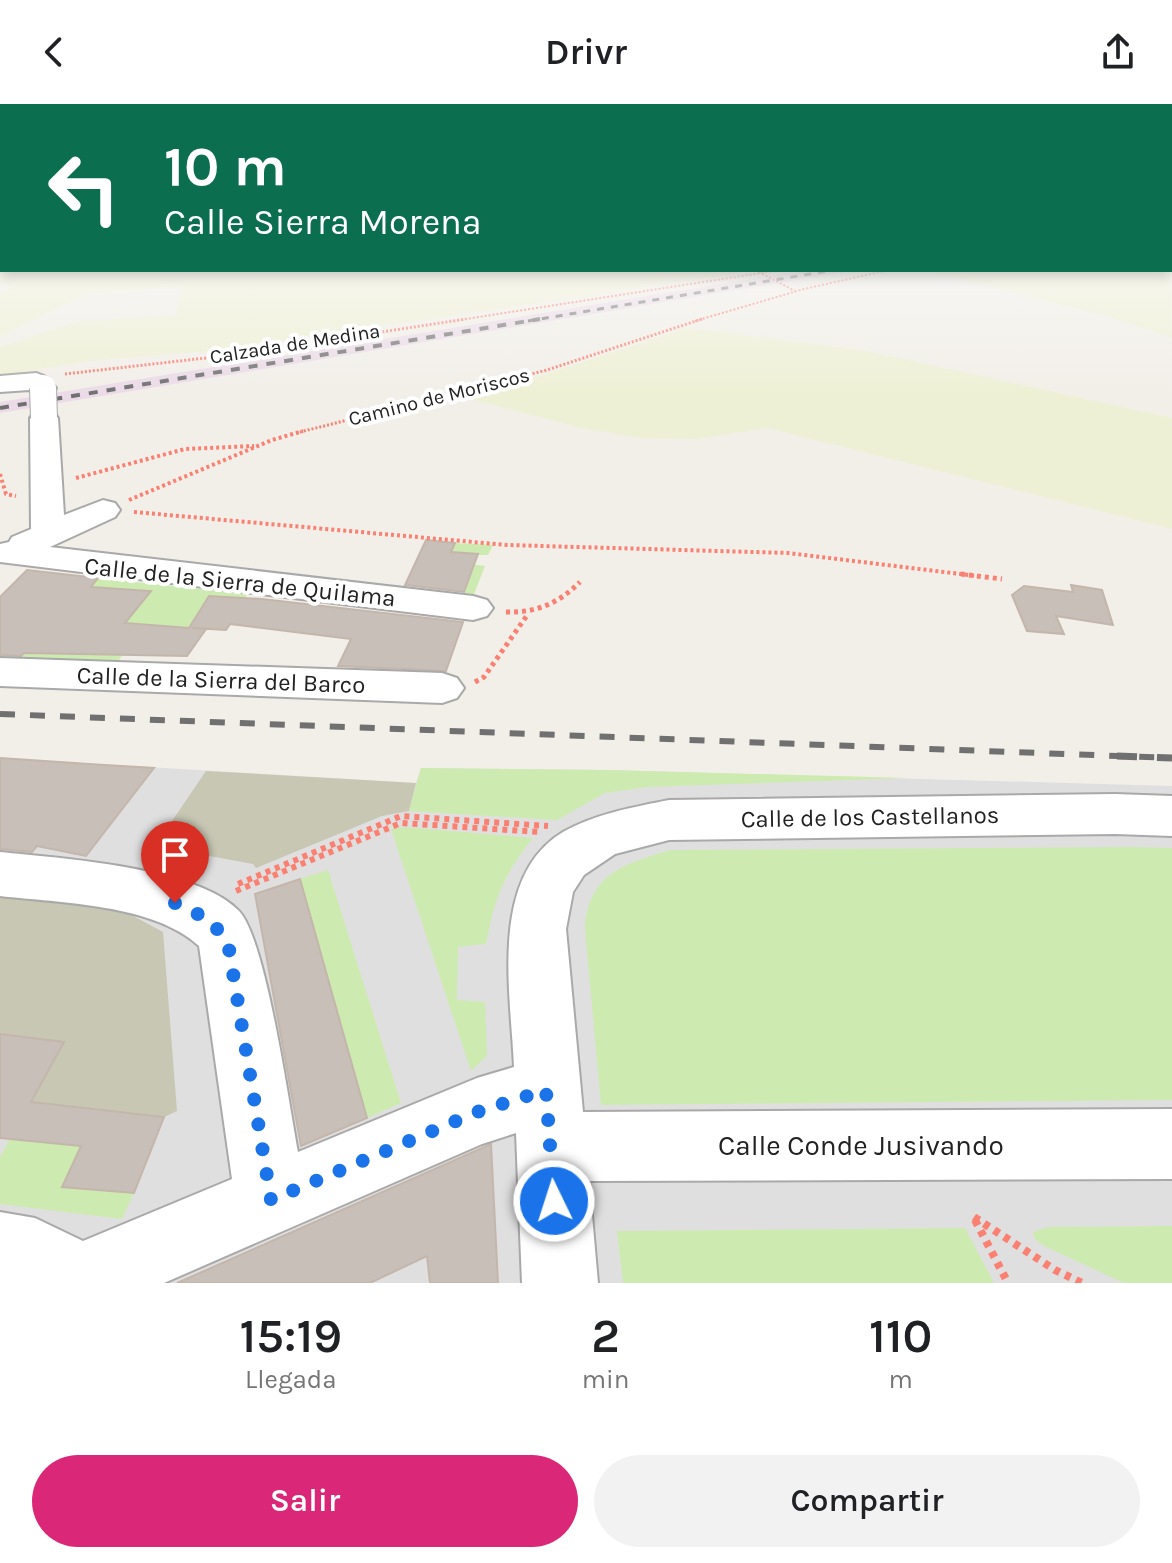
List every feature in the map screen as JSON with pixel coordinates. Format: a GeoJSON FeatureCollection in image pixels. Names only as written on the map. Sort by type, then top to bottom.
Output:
{"type":"FeatureCollection","features":[{"type":"Feature","properties":{"kind":"street"},"geometry":{"type":"LineString","coordinates":[[0,384],[41,396],[49,534]]}},
{"type":"Feature","properties":{"kind":"street"},"geometry":{"type":"LineString","coordinates":[[4,555],[107,509]]}},
{"type":"Feature","properties":{"kind":"street","name":"Calle de la Sierra de Quilama"},"geometry":{"type":"LineString","coordinates":[[4,555],[473,608]]}},
{"type":"Feature","properties":{"kind":"street","name":"Calle de la Sierra del Barco"},"geometry":{"type":"LineString","coordinates":[[0,672],[442,688]]}},
{"type":"Feature","properties":{"kind":"street","name":"Calle de los Castellanos"},"geometry":{"type":"LineString","coordinates":[[561,837],[598,837],[621,829],[669,820],[1115,814],[1172,816]]}},
{"type":"Feature","properties":{"kind":"street"},"geometry":{"type":"LineString","coordinates":[[560,1283],[537,929],[545,891],[557,869],[561,837]]}},
{"type":"Feature","properties":{"kind":"street"},"geometry":{"type":"LineString","coordinates":[[0,874],[129,890],[175,903],[218,926],[228,943],[271,1200]]}},
{"type":"Feature","properties":{"kind":"street","name":"Calle Conde Jusivando"},"geometry":{"type":"LineString","coordinates":[[78,1282],[477,1112],[548,1118],[1172,1144]]}},
{"type":"Feature","properties":{"kind":"street"},"geometry":{"type":"LineString","coordinates":[[0,1250],[35,1256],[78,1282]]}},
{"type":"Feature","properties":{"kind":"path","name":"Calzada de Medina"},"geometry":{"type":"LineString","coordinates":[[41,396],[107,368],[232,355],[668,286]]}},
{"type":"Feature","properties":{"kind":"path"},"geometry":{"type":"LineString","coordinates":[[785,286],[795,291]]}},
{"type":"Feature","properties":{"kind":"path","name":"Camino de Moriscos"},"geometry":{"type":"LineString","coordinates":[[107,509],[259,446],[354,416],[547,370],[646,335],[817,286]]}},
{"type":"Feature","properties":{"kind":"path"},"geometry":{"type":"LineString","coordinates":[[45,485],[185,449],[259,446]]}},
{"type":"Feature","properties":{"kind":"path"},"geometry":{"type":"LineString","coordinates":[[107,509],[507,545],[815,555],[1002,579]]}},
{"type":"Feature","properties":{"kind":"path"},"geometry":{"type":"LineString","coordinates":[[442,688],[466,687],[484,677],[528,614],[568,595],[580,582]]}},
{"type":"Feature","properties":{"kind":"path"},"geometry":{"type":"LineString","coordinates":[[473,608],[528,614]]}},
{"type":"Feature","properties":{"kind":"path"},"geometry":{"type":"LineString","coordinates":[[238,884],[401,816],[561,837]]}},
{"type":"Feature","properties":{"kind":"path"},"geometry":{"type":"LineString","coordinates":[[233,893],[401,823],[561,837]]}},
{"type":"Feature","properties":{"kind":"path"},"geometry":{"type":"LineString","coordinates":[[1008,1283],[974,1217],[1055,1270],[1082,1283]]}},
{"type":"Feature","properties":{"kind":"shaded area"},"geometry":{"type":"Polygon","coordinates":[[[9,286],[182,286],[87,294],[0,336],[0,293],[13,287],[9,286]]]}},
{"type":"Feature","properties":{"kind":"shaded area"},"geometry":{"type":"Polygon","coordinates":[[[182,286],[652,286],[221,350],[88,361],[0,375],[0,347],[77,322],[176,315],[182,286]]]}},
{"type":"Feature","properties":{"kind":"shaded area"},"geometry":{"type":"Polygon","coordinates":[[[708,286],[760,286],[0,413],[0,402],[708,286]]]}},
{"type":"Feature","properties":{"kind":"shaded area"},"geometry":{"type":"Polygon","coordinates":[[[987,286],[1171,286],[1172,337],[1098,314],[987,286]]]}},
{"type":"Feature","properties":{"kind":"shaded area"},"geometry":{"type":"Polygon","coordinates":[[[687,328],[862,350],[1172,418],[1172,529],[767,428],[696,439],[640,438],[582,428],[459,396],[540,376],[687,328]]]}},
{"type":"Feature","properties":{"kind":"shaded area"},"geometry":{"type":"Polygon","coordinates":[[[0,758],[416,783],[421,768],[607,770],[1172,786],[1172,1283],[0,1283],[0,758]]]}},
{"type":"Feature","properties":{"kind":"shaded area"},"geometry":{"type":"Polygon","coordinates":[[[206,771],[416,783],[409,811],[382,816],[256,868],[253,864],[155,846],[206,771]]]}},
{"type":"Feature","properties":{"kind":"shaded area"},"geometry":{"type":"Polygon","coordinates":[[[0,886],[109,903],[163,932],[177,1111],[164,1117],[31,1102],[64,1042],[0,1034],[0,886]]]}},
{"type":"Feature","properties":{"kind":"green space"},"geometry":{"type":"Polygon","coordinates":[[[455,543],[493,545],[488,555],[473,555],[470,564],[485,566],[471,602],[461,601],[469,579],[458,577],[461,553],[451,552],[455,543]]]}},
{"type":"Feature","properties":{"kind":"green space"},"geometry":{"type":"Polygon","coordinates":[[[98,578],[247,594],[245,598],[209,596],[189,628],[145,624],[116,664],[0,661],[0,614],[65,618],[98,578]],[[105,588],[77,619],[150,592],[105,588]]]}},
{"type":"Feature","properties":{"kind":"green space"},"geometry":{"type":"Polygon","coordinates":[[[421,768],[908,778],[647,787],[605,793],[557,820],[409,811],[421,768]]]}},
{"type":"Feature","properties":{"kind":"green space"},"geometry":{"type":"Polygon","coordinates":[[[404,827],[533,838],[502,888],[486,944],[458,947],[457,1000],[485,1002],[487,1056],[471,1071],[391,829],[404,827]]]}},
{"type":"Feature","properties":{"kind":"green space"},"geometry":{"type":"Polygon","coordinates":[[[1172,848],[1172,1100],[601,1105],[585,929],[593,895],[611,874],[624,867],[670,850],[1172,848]]]}},
{"type":"Feature","properties":{"kind":"green space"},"geometry":{"type":"Polygon","coordinates":[[[328,870],[401,1103],[367,1118],[300,879],[328,870]]]}},
{"type":"Feature","properties":{"kind":"green space"},"geometry":{"type":"Polygon","coordinates":[[[10,1139],[81,1146],[63,1187],[134,1193],[122,1219],[0,1204],[0,1157],[10,1139]]]}},
{"type":"Feature","properties":{"kind":"green space"},"geometry":{"type":"Polygon","coordinates":[[[1172,1226],[1172,1283],[1124,1283],[1044,1246],[1034,1238],[1033,1232],[1049,1227],[1172,1226]]]}},
{"type":"Feature","properties":{"kind":"green space"},"geometry":{"type":"Polygon","coordinates":[[[965,1228],[994,1283],[623,1283],[617,1231],[965,1228]]]}},
{"type":"Feature","properties":{"kind":"building"},"geometry":{"type":"Polygon","coordinates":[[[426,540],[455,543],[451,552],[478,554],[464,592],[405,585],[426,540]]]}},
{"type":"Feature","properties":{"kind":"building"},"geometry":{"type":"Polygon","coordinates":[[[27,570],[98,578],[91,587],[151,591],[125,623],[189,628],[209,596],[262,599],[463,622],[446,671],[338,666],[351,639],[230,624],[226,630],[192,628],[206,629],[187,656],[0,655],[0,597],[27,570]]]}},
{"type":"Feature","properties":{"kind":"building"},"geometry":{"type":"Polygon","coordinates":[[[1071,585],[1102,590],[1113,625],[1056,616],[1064,634],[1027,631],[1012,595],[1024,586],[1073,592],[1071,585]]]}},
{"type":"Feature","properties":{"kind":"building"},"geometry":{"type":"Polygon","coordinates":[[[0,758],[154,768],[86,856],[37,846],[32,852],[0,849],[0,758]]]}},
{"type":"Feature","properties":{"kind":"building"},"geometry":{"type":"Polygon","coordinates":[[[300,879],[367,1118],[301,1146],[255,894],[300,879]]]}},
{"type":"Feature","properties":{"kind":"building"},"geometry":{"type":"Polygon","coordinates":[[[0,1034],[64,1042],[31,1102],[164,1117],[134,1193],[62,1187],[81,1146],[0,1138],[0,1034]]]}},
{"type":"Feature","properties":{"kind":"building"},"geometry":{"type":"Polygon","coordinates":[[[491,1144],[498,1283],[430,1283],[427,1256],[370,1283],[177,1283],[491,1144]]]}},
{"type":"Feature","properties":{"kind":"railway"},"geometry":{"type":"LineString","coordinates":[[540,319],[738,286]]}},
{"type":"Feature","properties":{"kind":"railway"},"geometry":{"type":"LineString","coordinates":[[0,408],[540,319]]}},
{"type":"Feature","properties":{"kind":"railway"},"geometry":{"type":"LineString","coordinates":[[528,321],[540,319]]}},
{"type":"Feature","properties":{"kind":"railway"},"geometry":{"type":"LineString","coordinates":[[0,714],[1141,757]]}},
{"type":"Feature","properties":{"kind":"railway"},"geometry":{"type":"LineString","coordinates":[[1117,756],[1141,757]]}},
{"type":"Feature","properties":{"kind":"railway"},"geometry":{"type":"LineString","coordinates":[[1141,757],[1172,758]]}},
{"type":"Feature","properties":{"kind":"railway"},"geometry":{"type":"LineString","coordinates":[[1141,757],[1171,758]]}},
{"type":"Feature","properties":{"kind":"route"},"geometry":{"type":"LineString","coordinates":[[175,903],[218,926],[228,943],[271,1200],[477,1112],[546,1090],[554,1201]]}}]}
